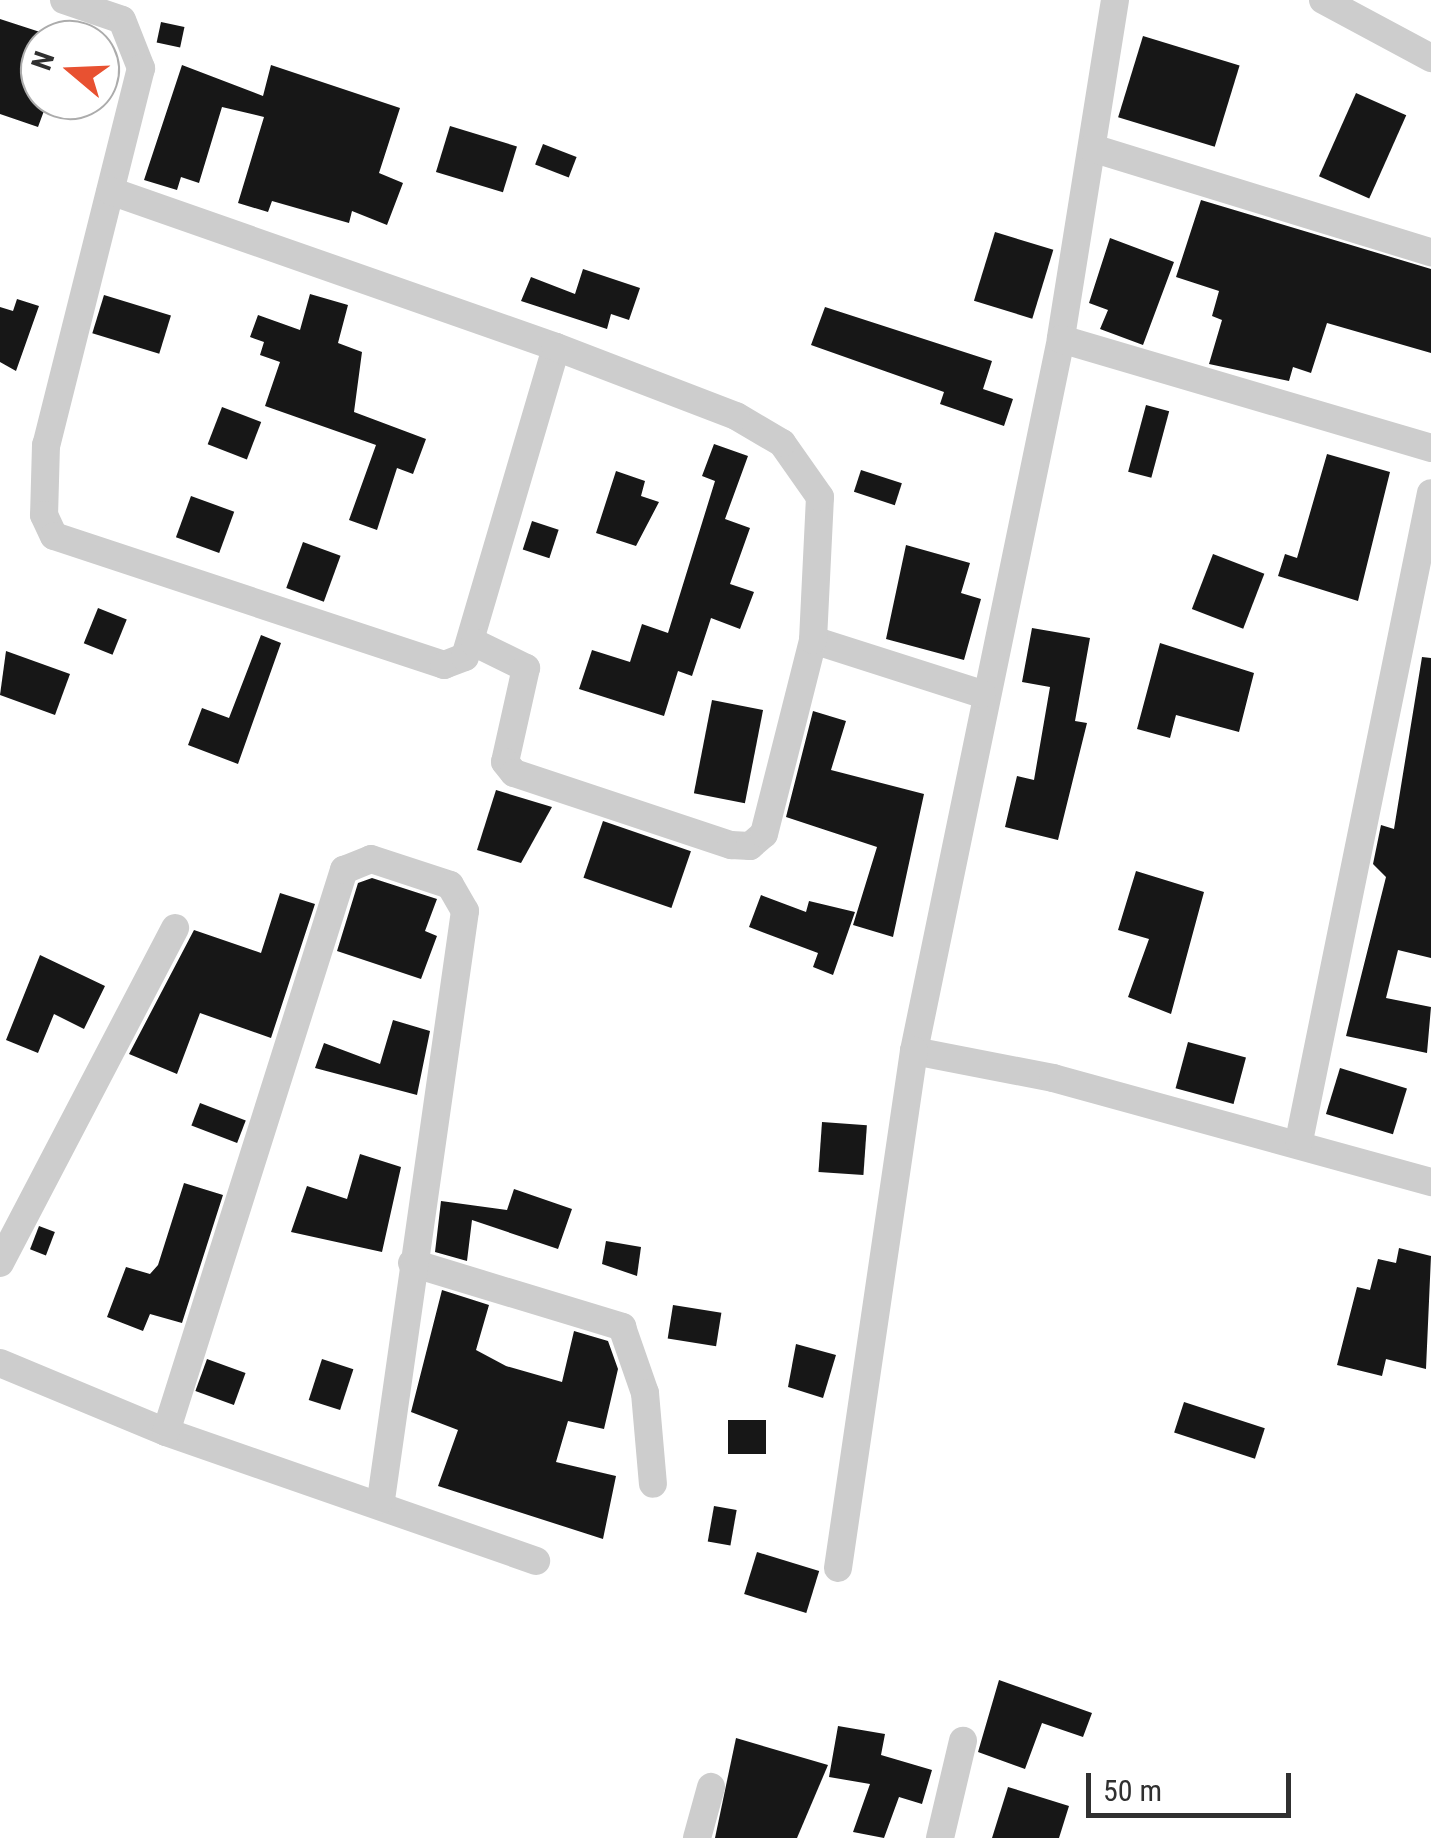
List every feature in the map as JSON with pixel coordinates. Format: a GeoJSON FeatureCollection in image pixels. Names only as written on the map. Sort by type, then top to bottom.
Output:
{"type":"FeatureCollection","features":[{"type":"Feature","properties":{"kind":"street"},"geometry":{"type":"LineString","coordinates":[[64,0],[122,20],[140,49],[112,191],[46,446],[43,498],[54,536],[444,664],[476,644],[556,347]]}},
{"type":"Feature","properties":{"kind":"street"},"geometry":{"type":"LineString","coordinates":[[838,1568],[914,1051],[982,694],[1060,339],[1115,0]]}},
{"type":"Feature","properties":{"kind":"street"},"geometry":{"type":"LineString","coordinates":[[1323,0],[1431,58]]}},
{"type":"Feature","properties":{"kind":"street"},"geometry":{"type":"LineString","coordinates":[[1092,148],[1431,252]]}},
{"type":"Feature","properties":{"kind":"street"},"geometry":{"type":"LineString","coordinates":[[112,191],[556,347],[782,443],[820,497],[814,640],[764,834],[750,846],[514,773],[505,762],[526,668],[476,644]]}},
{"type":"Feature","properties":{"kind":"street"},"geometry":{"type":"LineString","coordinates":[[1060,339],[1431,448]]}},
{"type":"Feature","properties":{"kind":"street"},"geometry":{"type":"LineString","coordinates":[[1299,1141],[1431,493]]}},
{"type":"Feature","properties":{"kind":"street"},"geometry":{"type":"LineString","coordinates":[[814,640],[982,694]]}},
{"type":"Feature","properties":{"kind":"street"},"geometry":{"type":"LineString","coordinates":[[166,1432],[344,870],[359,858],[450,885],[464,899],[381,1500]]}},
{"type":"Feature","properties":{"kind":"street"},"geometry":{"type":"LineString","coordinates":[[0,1263],[175,928]]}},
{"type":"Feature","properties":{"kind":"street"},"geometry":{"type":"LineString","coordinates":[[914,1051],[1299,1141],[1431,1182]]}},
{"type":"Feature","properties":{"kind":"street"},"geometry":{"type":"LineString","coordinates":[[412,1263],[622,1328],[644,1393],[653,1484]]}},
{"type":"Feature","properties":{"kind":"street"},"geometry":{"type":"LineString","coordinates":[[0,1362],[166,1432],[381,1500],[536,1561]]}},
{"type":"Feature","properties":{"kind":"street"},"geometry":{"type":"LineString","coordinates":[[940,1838],[963,1741]]}},
{"type":"Feature","properties":{"kind":"street"},"geometry":{"type":"LineString","coordinates":[[697,1838],[712,1787]]}},
{"type":"Feature","properties":{"kind":"building"},"geometry":{"type":"Polygon","coordinates":[[[0,19],[20,26],[20,120],[41,120],[38,127],[0,114],[0,19]]]}},
{"type":"Feature","properties":{"kind":"building"},"geometry":{"type":"Polygon","coordinates":[[[161,22],[184,27],[180,48],[157,43],[161,22]]]}},
{"type":"Feature","properties":{"kind":"building"},"geometry":{"type":"Polygon","coordinates":[[[1143,36],[1240,66],[1215,147],[1118,117],[1143,36]]]}},
{"type":"Feature","properties":{"kind":"building"},"geometry":{"type":"Polygon","coordinates":[[[182,65],[263,96],[271,65],[400,108],[379,173],[403,183],[387,225],[352,211],[349,223],[272,201],[268,212],[238,203],[264,117],[222,107],[199,183],[181,177],[177,190],[144,180],[182,65]]]}},
{"type":"Feature","properties":{"kind":"building"},"geometry":{"type":"Polygon","coordinates":[[[1356,93],[1406,115],[1369,199],[1319,176],[1356,93]]]}},
{"type":"Feature","properties":{"kind":"building"},"geometry":{"type":"Polygon","coordinates":[[[450,126],[517,146],[503,192],[436,172],[450,126]]]}},
{"type":"Feature","properties":{"kind":"building"},"geometry":{"type":"Polygon","coordinates":[[[543,144],[577,157],[569,177],[535,165],[543,144]]]}},
{"type":"Feature","properties":{"kind":"building"},"geometry":{"type":"Polygon","coordinates":[[[1201,200],[1431,269],[1431,353],[1327,323],[1311,373],[1293,367],[1289,381],[1209,364],[1222,320],[1212,316],[1219,291],[1176,277],[1201,200]]]}},
{"type":"Feature","properties":{"kind":"building"},"geometry":{"type":"Polygon","coordinates":[[[995,232],[1053,250],[1032,319],[974,301],[995,232]]]}},
{"type":"Feature","properties":{"kind":"building"},"geometry":{"type":"Polygon","coordinates":[[[1110,238],[1174,262],[1143,345],[1100,329],[1108,310],[1089,303],[1110,238]]]}},
{"type":"Feature","properties":{"kind":"building"},"geometry":{"type":"Polygon","coordinates":[[[583,269],[640,288],[629,320],[611,314],[607,329],[521,301],[531,277],[575,294],[583,269]]]}},
{"type":"Feature","properties":{"kind":"building"},"geometry":{"type":"Polygon","coordinates":[[[310,294],[348,305],[338,343],[362,352],[354,412],[426,439],[413,474],[397,468],[377,530],[349,520],[376,445],[265,406],[280,362],[260,355],[264,342],[250,337],[258,315],[300,330],[310,294]]]}},
{"type":"Feature","properties":{"kind":"building"},"geometry":{"type":"Polygon","coordinates":[[[104,295],[171,315],[159,354],[92,333],[104,295]]]}},
{"type":"Feature","properties":{"kind":"building"},"geometry":{"type":"Polygon","coordinates":[[[17,299],[39,306],[16,371],[0,362],[0,307],[13,311],[17,299]]]}},
{"type":"Feature","properties":{"kind":"building"},"geometry":{"type":"Polygon","coordinates":[[[825,307],[992,361],[983,389],[1013,399],[1004,426],[940,404],[944,392],[811,345],[825,307]]]}},
{"type":"Feature","properties":{"kind":"building"},"geometry":{"type":"Polygon","coordinates":[[[1146,405],[1169,411],[1151,478],[1128,472],[1146,405]]]}},
{"type":"Feature","properties":{"kind":"building"},"geometry":{"type":"Polygon","coordinates":[[[222,407],[261,422],[247,459],[208,444],[222,407]]]}},
{"type":"Feature","properties":{"kind":"building"},"geometry":{"type":"Polygon","coordinates":[[[714,444],[748,456],[725,519],[750,528],[730,584],[754,592],[740,629],[711,618],[692,676],[678,671],[664,716],[579,689],[592,650],[630,662],[642,624],[668,633],[715,481],[702,476],[714,444]]]}},
{"type":"Feature","properties":{"kind":"building"},"geometry":{"type":"Polygon","coordinates":[[[1327,454],[1390,472],[1358,601],[1278,576],[1285,554],[1297,558],[1327,454]]]}},
{"type":"Feature","properties":{"kind":"building"},"geometry":{"type":"Polygon","coordinates":[[[861,470],[902,483],[895,505],[854,492],[861,470]]]}},
{"type":"Feature","properties":{"kind":"building"},"geometry":{"type":"Polygon","coordinates":[[[616,471],[645,481],[641,496],[659,502],[636,546],[596,533],[616,471]]]}},
{"type":"Feature","properties":{"kind":"building"},"geometry":{"type":"Polygon","coordinates":[[[191,496],[234,512],[219,553],[176,537],[191,496]]]}},
{"type":"Feature","properties":{"kind":"building"},"geometry":{"type":"Polygon","coordinates":[[[532,521],[559,530],[549,558],[523,550],[532,521]]]}},
{"type":"Feature","properties":{"kind":"building"},"geometry":{"type":"Polygon","coordinates":[[[303,542],[341,556],[324,602],[286,588],[303,542]]]}},
{"type":"Feature","properties":{"kind":"building"},"geometry":{"type":"Polygon","coordinates":[[[906,545],[970,563],[961,593],[981,599],[964,660],[886,639],[906,545]]]}},
{"type":"Feature","properties":{"kind":"building"},"geometry":{"type":"Polygon","coordinates":[[[1213,554],[1264,574],[1243,629],[1192,609],[1213,554]]]}},
{"type":"Feature","properties":{"kind":"building"},"geometry":{"type":"Polygon","coordinates":[[[98,608],[127,620],[113,655],[84,643],[98,608]]]}},
{"type":"Feature","properties":{"kind":"building"},"geometry":{"type":"Polygon","coordinates":[[[1032,628],[1090,638],[1075,721],[1087,723],[1058,840],[1005,827],[1017,776],[1034,780],[1050,687],[1022,682],[1032,628]]]}},
{"type":"Feature","properties":{"kind":"building"},"geometry":{"type":"Polygon","coordinates":[[[261,635],[281,643],[238,764],[188,745],[202,708],[229,718],[261,635]]]}},
{"type":"Feature","properties":{"kind":"building"},"geometry":{"type":"Polygon","coordinates":[[[1160,643],[1254,673],[1239,732],[1176,715],[1170,738],[1137,729],[1160,643]]]}},
{"type":"Feature","properties":{"kind":"building"},"geometry":{"type":"Polygon","coordinates":[[[6,651],[70,674],[55,715],[0,695],[6,651]]]}},
{"type":"Feature","properties":{"kind":"building"},"geometry":{"type":"Polygon","coordinates":[[[1422,657],[1431,658],[1431,958],[1398,950],[1386,998],[1431,1007],[1427,1053],[1346,1036],[1386,877],[1373,864],[1381,825],[1394,829],[1422,657]]]}},
{"type":"Feature","properties":{"kind":"building"},"geometry":{"type":"Polygon","coordinates":[[[712,700],[763,710],[745,803],[694,793],[712,700]]]}},
{"type":"Feature","properties":{"kind":"building"},"geometry":{"type":"Polygon","coordinates":[[[813,711],[846,721],[831,770],[924,794],[893,937],[853,925],[877,847],[786,817],[813,711]]]}},
{"type":"Feature","properties":{"kind":"building"},"geometry":{"type":"Polygon","coordinates":[[[496,790],[552,807],[521,863],[477,850],[496,790]]]}},
{"type":"Feature","properties":{"kind":"building"},"geometry":{"type":"Polygon","coordinates":[[[603,821],[691,851],[671,908],[583,878],[603,821]]]}},
{"type":"Feature","properties":{"kind":"building"},"geometry":{"type":"Polygon","coordinates":[[[1136,871],[1204,892],[1171,1014],[1128,997],[1149,939],[1118,930],[1136,871]]]}},
{"type":"Feature","properties":{"kind":"building"},"geometry":{"type":"Polygon","coordinates":[[[372,878],[437,899],[425,931],[437,936],[421,979],[337,951],[358,883],[372,878]]]}},
{"type":"Feature","properties":{"kind":"building"},"geometry":{"type":"Polygon","coordinates":[[[280,893],[315,904],[271,1038],[200,1013],[177,1074],[129,1054],[194,930],[261,953],[280,893]]]}},
{"type":"Feature","properties":{"kind":"building"},"geometry":{"type":"Polygon","coordinates":[[[761,895],[806,912],[809,901],[855,912],[833,975],[813,967],[818,953],[749,927],[761,895]]]}},
{"type":"Feature","properties":{"kind":"building"},"geometry":{"type":"Polygon","coordinates":[[[40,955],[105,986],[84,1029],[54,1014],[38,1053],[6,1040],[40,955]]]}},
{"type":"Feature","properties":{"kind":"building"},"geometry":{"type":"Polygon","coordinates":[[[393,1020],[430,1031],[417,1095],[315,1068],[324,1043],[380,1064],[393,1020]]]}},
{"type":"Feature","properties":{"kind":"building"},"geometry":{"type":"Polygon","coordinates":[[[1188,1042],[1246,1058],[1234,1104],[1176,1088],[1188,1042]]]}},
{"type":"Feature","properties":{"kind":"building"},"geometry":{"type":"Polygon","coordinates":[[[1340,1068],[1407,1088],[1393,1134],[1326,1114],[1340,1068]]]}},
{"type":"Feature","properties":{"kind":"building"},"geometry":{"type":"Polygon","coordinates":[[[200,1103],[246,1121],[237,1143],[191,1125],[200,1103]]]}},
{"type":"Feature","properties":{"kind":"building"},"geometry":{"type":"Polygon","coordinates":[[[822,1122],[867,1125],[863,1175],[819,1172],[822,1122]]]}},
{"type":"Feature","properties":{"kind":"building"},"geometry":{"type":"Polygon","coordinates":[[[360,1154],[401,1167],[382,1252],[291,1232],[307,1186],[347,1199],[360,1154]]]}},
{"type":"Feature","properties":{"kind":"building"},"geometry":{"type":"Polygon","coordinates":[[[184,1183],[223,1195],[182,1323],[150,1314],[143,1331],[107,1317],[126,1267],[150,1274],[158,1265],[184,1183]]]}},
{"type":"Feature","properties":{"kind":"building"},"geometry":{"type":"Polygon","coordinates":[[[514,1189],[572,1209],[558,1249],[472,1220],[467,1261],[435,1252],[441,1201],[507,1210],[514,1189]]]}},
{"type":"Feature","properties":{"kind":"building"},"geometry":{"type":"Polygon","coordinates":[[[39,1226],[55,1232],[46,1255],[30,1249],[39,1226]]]}},
{"type":"Feature","properties":{"kind":"building"},"geometry":{"type":"Polygon","coordinates":[[[606,1241],[641,1247],[637,1276],[602,1264],[606,1241]]]}},
{"type":"Feature","properties":{"kind":"building"},"geometry":{"type":"Polygon","coordinates":[[[1399,1248],[1431,1256],[1426,1369],[1386,1359],[1382,1376],[1337,1365],[1357,1287],[1370,1290],[1378,1259],[1396,1263],[1399,1248]]]}},
{"type":"Feature","properties":{"kind":"building"},"geometry":{"type":"Polygon","coordinates":[[[442,1290],[489,1305],[476,1350],[506,1366],[562,1382],[574,1331],[608,1341],[618,1369],[604,1429],[568,1421],[556,1462],[616,1476],[603,1539],[438,1486],[458,1430],[411,1412],[442,1290]]]}},
{"type":"Feature","properties":{"kind":"building"},"geometry":{"type":"Polygon","coordinates":[[[673,1305],[721,1313],[716,1346],[668,1339],[673,1305]]]}},
{"type":"Feature","properties":{"kind":"building"},"geometry":{"type":"Polygon","coordinates":[[[796,1344],[836,1355],[823,1398],[788,1387],[796,1344]]]}},
{"type":"Feature","properties":{"kind":"building"},"geometry":{"type":"Polygon","coordinates":[[[207,1359],[246,1373],[234,1405],[195,1391],[207,1359]]]}},
{"type":"Feature","properties":{"kind":"building"},"geometry":{"type":"Polygon","coordinates":[[[322,1359],[353,1369],[340,1410],[309,1400],[322,1359]]]}},
{"type":"Feature","properties":{"kind":"building"},"geometry":{"type":"Polygon","coordinates":[[[1184,1402],[1265,1428],[1255,1459],[1174,1432],[1184,1402]]]}},
{"type":"Feature","properties":{"kind":"building"},"geometry":{"type":"Polygon","coordinates":[[[728,1420],[766,1420],[766,1454],[728,1454],[728,1420]]]}},
{"type":"Feature","properties":{"kind":"building"},"geometry":{"type":"Polygon","coordinates":[[[714,1506],[737,1510],[730,1545],[708,1541],[714,1506]]]}},
{"type":"Feature","properties":{"kind":"building"},"geometry":{"type":"Polygon","coordinates":[[[757,1552],[819,1571],[806,1613],[744,1594],[757,1552]]]}},
{"type":"Feature","properties":{"kind":"building"},"geometry":{"type":"Polygon","coordinates":[[[999,1680],[1092,1713],[1083,1737],[1042,1723],[1025,1769],[978,1752],[999,1680]]]}},
{"type":"Feature","properties":{"kind":"building"},"geometry":{"type":"Polygon","coordinates":[[[838,1726],[885,1734],[881,1755],[932,1770],[922,1804],[899,1797],[884,1838],[853,1832],[870,1784],[829,1777],[838,1726]]]}},
{"type":"Feature","properties":{"kind":"building"},"geometry":{"type":"Polygon","coordinates":[[[736,1738],[828,1765],[797,1838],[715,1838],[736,1738]]]}},
{"type":"Feature","properties":{"kind":"building"},"geometry":{"type":"Polygon","coordinates":[[[1008,1787],[1069,1806],[1059,1838],[992,1838],[1008,1787]]]}}]}
